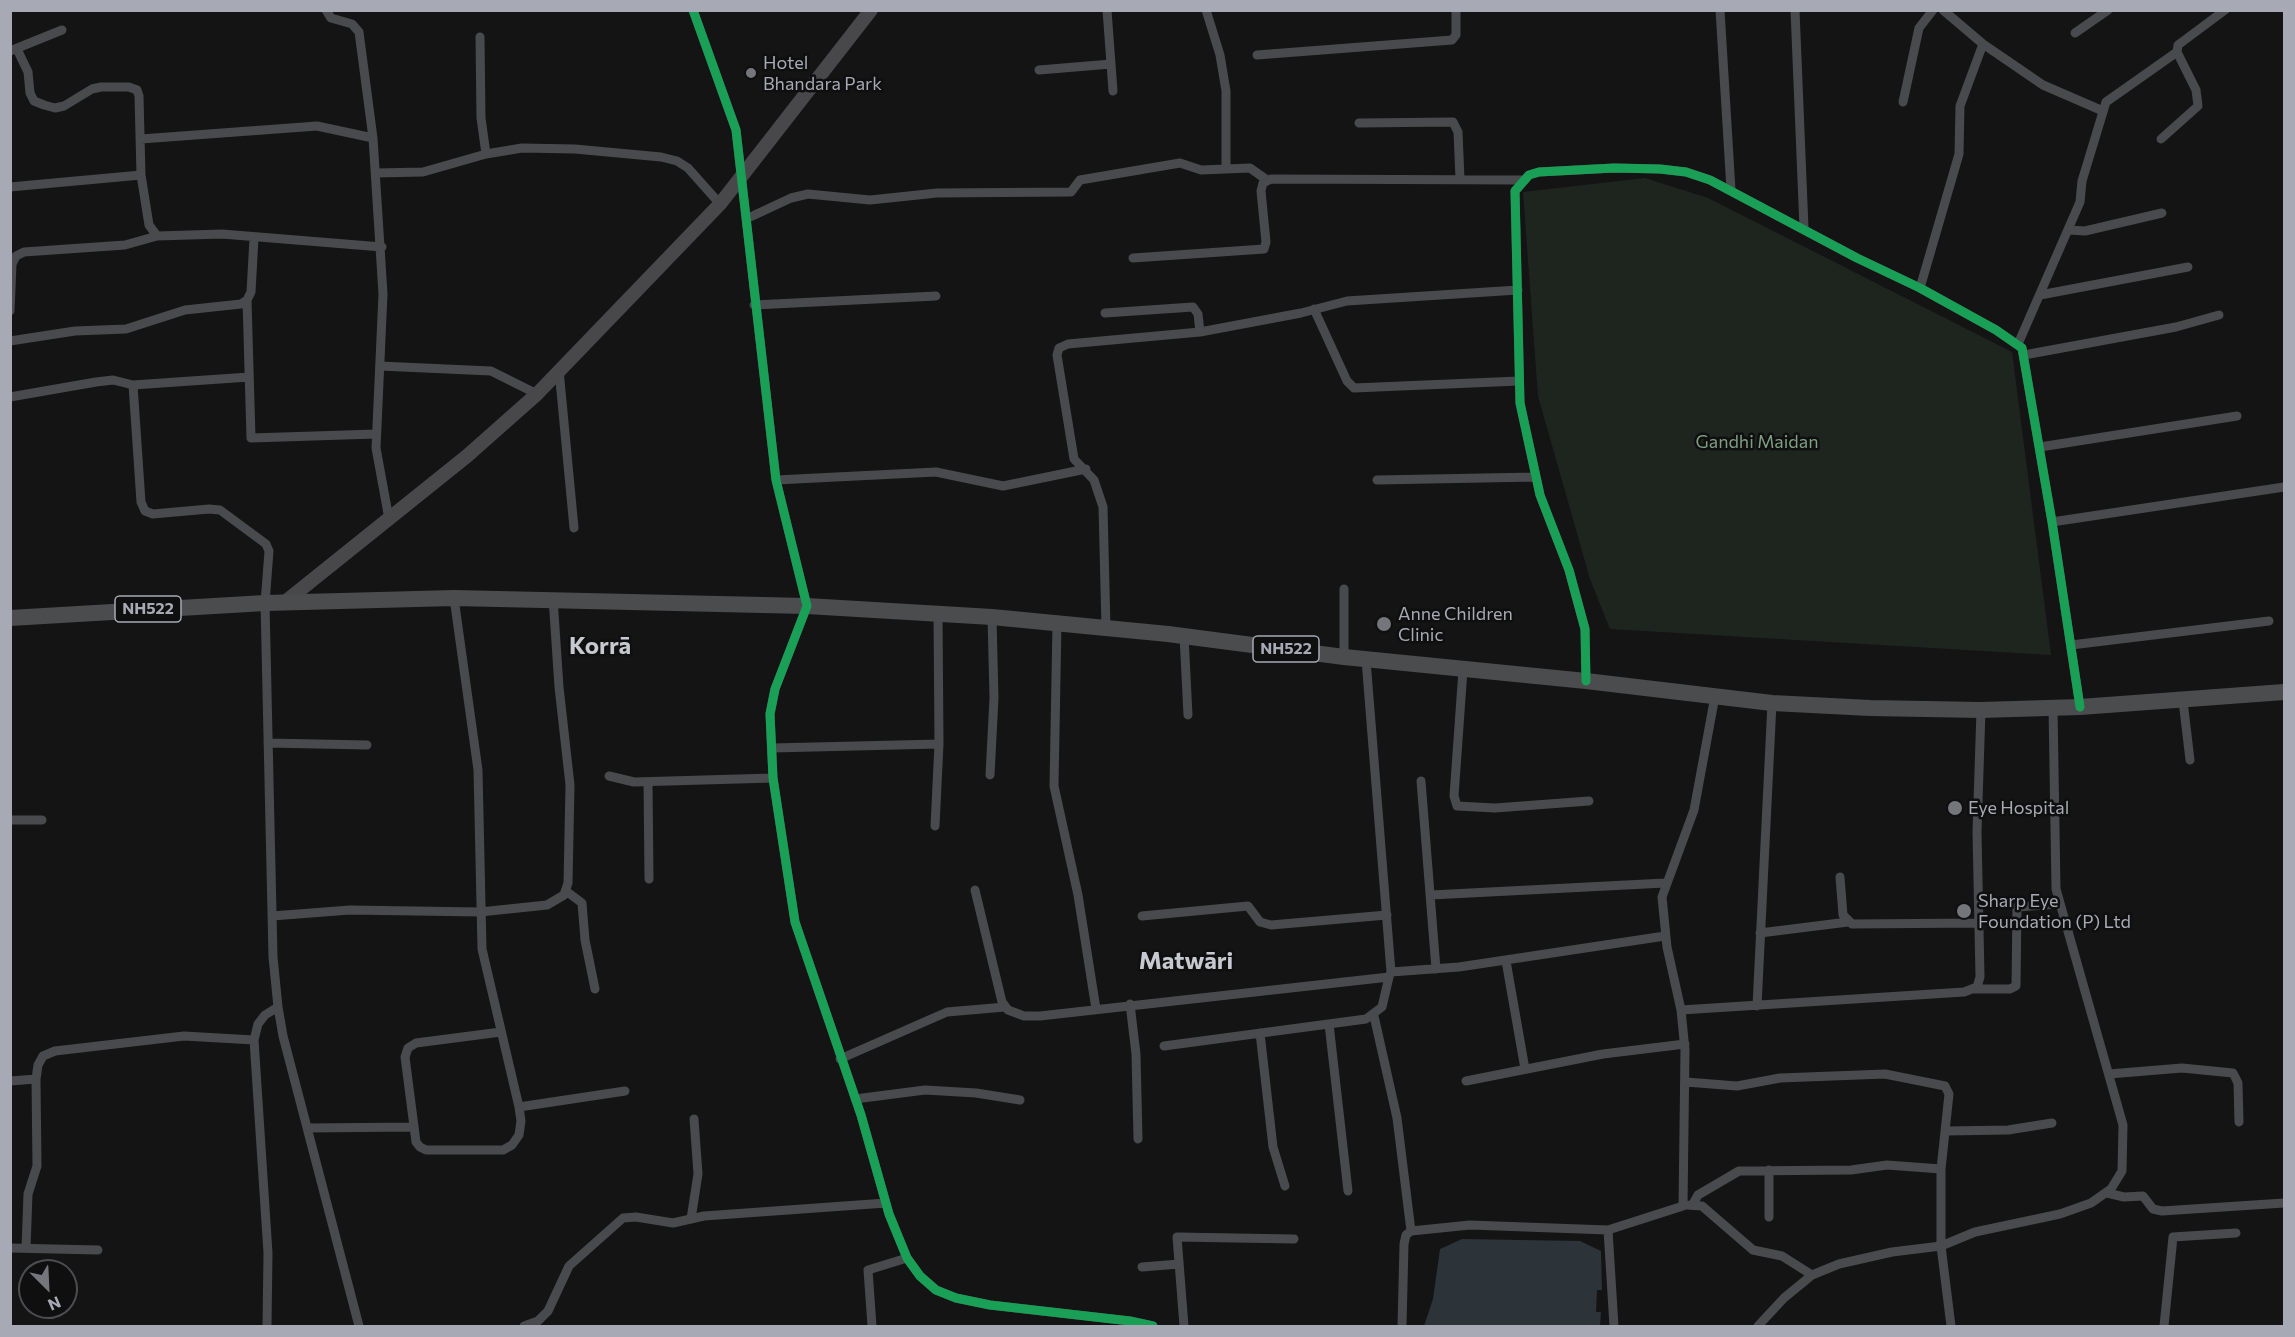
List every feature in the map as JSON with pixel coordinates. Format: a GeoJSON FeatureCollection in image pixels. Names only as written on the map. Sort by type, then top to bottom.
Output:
{"type":"FeatureCollection","features":[{"type":"Feature","properties":{"kind":"highway","name":"NH522"},"geometry":{"type":"LineString","coordinates":[[10,618],[285,602],[454,598],[554,598],[807,606],[1057,623],[1184,636],[1366,660],[1586,681],[1772,703],[1981,710],[2080,707],[2284,692]]}},
{"type":"Feature","properties":{"kind":"main road"},"geometry":{"type":"LineString","coordinates":[[285,602],[467,456],[537,394],[720,204],[871,10]]}},
{"type":"Feature","properties":{"kind":"street"},"geometry":{"type":"LineString","coordinates":[[326,10],[331,18],[352,24],[359,32],[373,138],[382,247],[380,366],[376,434],[378,464],[389,519]]}},
{"type":"Feature","properties":{"kind":"street"},"geometry":{"type":"LineString","coordinates":[[693,10],[732,115],[742,173],[754,305],[776,480],[807,606],[775,689],[771,714],[773,778],[795,922],[855,1099],[886,1203],[907,1258],[920,1276],[936,1290],[956,1298],[990,1305],[1130,1321],[1154,1326]]}},
{"type":"Feature","properties":{"kind":"street"},"geometry":{"type":"LineString","coordinates":[[1107,10],[1113,92]]}},
{"type":"Feature","properties":{"kind":"street"},"geometry":{"type":"LineString","coordinates":[[1206,10],[1224,72],[1226,169]]}},
{"type":"Feature","properties":{"kind":"street"},"geometry":{"type":"LineString","coordinates":[[1257,55],[1450,40],[1456,37],[1455,10]]}},
{"type":"Feature","properties":{"kind":"street"},"geometry":{"type":"LineString","coordinates":[[1720,10],[1731,190]]}},
{"type":"Feature","properties":{"kind":"street"},"geometry":{"type":"LineString","coordinates":[[1795,10],[1804,228]]}},
{"type":"Feature","properties":{"kind":"street"},"geometry":{"type":"LineString","coordinates":[[1903,102],[1919,28],[1933,10]]}},
{"type":"Feature","properties":{"kind":"street"},"geometry":{"type":"LineString","coordinates":[[1943,10],[1983,44],[2043,85],[2103,111]]}},
{"type":"Feature","properties":{"kind":"street"},"geometry":{"type":"LineString","coordinates":[[2074,33],[2108,10]]}},
{"type":"Feature","properties":{"kind":"street"},"geometry":{"type":"LineString","coordinates":[[2018,344],[2080,202],[2082,181],[2106,102],[2177,52],[2181,42],[2225,10]]}},
{"type":"Feature","properties":{"kind":"street"},"geometry":{"type":"LineString","coordinates":[[62,30],[14,50],[28,72],[30,93],[34,101],[55,108],[64,106],[92,89],[129,87],[136,90],[139,96],[141,175],[149,225],[157,237]]}},
{"type":"Feature","properties":{"kind":"street"},"geometry":{"type":"LineString","coordinates":[[480,36],[482,130],[486,154]]}},
{"type":"Feature","properties":{"kind":"street"},"geometry":{"type":"LineString","coordinates":[[1920,288],[1959,154],[1960,106],[1983,44]]}},
{"type":"Feature","properties":{"kind":"street"},"geometry":{"type":"LineString","coordinates":[[2161,139],[2198,106],[2196,90],[2177,52]]}},
{"type":"Feature","properties":{"kind":"street"},"geometry":{"type":"LineString","coordinates":[[1039,70],[1111,64]]}},
{"type":"Feature","properties":{"kind":"street"},"geometry":{"type":"LineString","coordinates":[[1359,123],[1453,122],[1458,132],[1461,179]]}},
{"type":"Feature","properties":{"kind":"street"},"geometry":{"type":"LineString","coordinates":[[141,139],[317,126],[373,138]]}},
{"type":"Feature","properties":{"kind":"street"},"geometry":{"type":"LineString","coordinates":[[376,173],[423,172],[486,154],[541,148],[662,157],[688,168],[720,204]]}},
{"type":"Feature","properties":{"kind":"street"},"geometry":{"type":"LineString","coordinates":[[746,219],[791,198],[808,194],[870,200],[949,193],[1071,192],[1080,180],[1180,163],[1201,170],[1253,168],[1268,180]]}},
{"type":"Feature","properties":{"kind":"street"},"geometry":{"type":"LineString","coordinates":[[1586,681],[1585,629],[1569,570],[1540,495],[1520,404],[1515,191],[1523,180],[1539,172],[1614,168],[1660,169],[1686,172],[1731,190],[1857,258],[1920,288],[2018,344],[2024,355],[2040,447],[2080,707]]}},
{"type":"Feature","properties":{"kind":"street"},"geometry":{"type":"LineString","coordinates":[[10,187],[141,175]]}},
{"type":"Feature","properties":{"kind":"street"},"geometry":{"type":"LineString","coordinates":[[1133,258],[1264,249],[1266,242],[1261,191],[1263,183],[1268,180],[1523,180]]}},
{"type":"Feature","properties":{"kind":"street"},"geometry":{"type":"LineString","coordinates":[[2069,230],[2085,231],[2162,213]]}},
{"type":"Feature","properties":{"kind":"street"},"geometry":{"type":"LineString","coordinates":[[10,310],[12,264],[15,256],[24,252],[125,245],[157,237],[222,234],[382,247]]}},
{"type":"Feature","properties":{"kind":"street"},"geometry":{"type":"LineString","coordinates":[[254,238],[251,292],[247,300],[251,438],[376,434]]}},
{"type":"Feature","properties":{"kind":"street"},"geometry":{"type":"LineString","coordinates":[[2040,295],[2188,267]]}},
{"type":"Feature","properties":{"kind":"street"},"geometry":{"type":"LineString","coordinates":[[1106,628],[1102,507],[1097,486],[1086,470],[1074,459],[1057,355],[1059,348],[1068,344],[1200,332],[1347,301],[1518,290]]}},
{"type":"Feature","properties":{"kind":"street"},"geometry":{"type":"LineString","coordinates":[[754,305],[936,296]]}},
{"type":"Feature","properties":{"kind":"street"},"geometry":{"type":"LineString","coordinates":[[10,341],[75,331],[126,329],[185,310],[241,304],[247,300]]}},
{"type":"Feature","properties":{"kind":"street"},"geometry":{"type":"LineString","coordinates":[[1105,313],[1193,307],[1198,312],[1200,332]]}},
{"type":"Feature","properties":{"kind":"street"},"geometry":{"type":"LineString","coordinates":[[1314,309],[1347,381],[1354,388],[1520,381]]}},
{"type":"Feature","properties":{"kind":"street"},"geometry":{"type":"LineString","coordinates":[[2024,355],[2176,327],[2219,315]]}},
{"type":"Feature","properties":{"kind":"street"},"geometry":{"type":"LineString","coordinates":[[380,366],[491,371],[537,394]]}},
{"type":"Feature","properties":{"kind":"street"},"geometry":{"type":"LineString","coordinates":[[559,370],[574,528]]}},
{"type":"Feature","properties":{"kind":"street"},"geometry":{"type":"LineString","coordinates":[[10,397],[96,382],[113,381],[133,385],[249,377]]}},
{"type":"Feature","properties":{"kind":"street"},"geometry":{"type":"LineString","coordinates":[[133,385],[141,502],[145,511],[153,514],[209,508],[220,510],[266,544],[269,551],[265,603],[272,916],[278,1007],[359,1326]]}},
{"type":"Feature","properties":{"kind":"street"},"geometry":{"type":"LineString","coordinates":[[2040,447],[2237,416]]}},
{"type":"Feature","properties":{"kind":"street"},"geometry":{"type":"LineString","coordinates":[[776,480],[936,472],[1003,486],[1086,470]]}},
{"type":"Feature","properties":{"kind":"street"},"geometry":{"type":"LineString","coordinates":[[1377,480],[1536,477]]}},
{"type":"Feature","properties":{"kind":"street"},"geometry":{"type":"LineString","coordinates":[[2052,522],[2284,487]]}},
{"type":"Feature","properties":{"kind":"street"},"geometry":{"type":"LineString","coordinates":[[1344,589],[1344,657]]}},
{"type":"Feature","properties":{"kind":"street"},"geometry":{"type":"LineString","coordinates":[[454,598],[478,770],[482,949],[519,1107],[519,1135],[512,1145],[502,1150],[426,1150],[416,1142],[405,1057],[408,1048],[416,1043],[501,1032]]}},
{"type":"Feature","properties":{"kind":"street"},"geometry":{"type":"LineString","coordinates":[[272,916],[350,910],[480,912],[548,905],[560,900],[566,891],[570,785],[559,687],[554,598]]}},
{"type":"Feature","properties":{"kind":"street"},"geometry":{"type":"LineString","coordinates":[[934,826],[939,744],[938,614]]}},
{"type":"Feature","properties":{"kind":"street"},"geometry":{"type":"LineString","coordinates":[[990,775],[994,698],[992,617]]}},
{"type":"Feature","properties":{"kind":"street"},"geometry":{"type":"LineString","coordinates":[[2071,645],[2269,621]]}},
{"type":"Feature","properties":{"kind":"street"},"geometry":{"type":"LineString","coordinates":[[1057,623],[1054,786],[1078,895],[1096,1009]]}},
{"type":"Feature","properties":{"kind":"street"},"geometry":{"type":"LineString","coordinates":[[1184,636],[1188,715]]}},
{"type":"Feature","properties":{"kind":"street"},"geometry":{"type":"LineString","coordinates":[[1164,1046],[1374,1016],[1382,1007],[1390,974],[1366,660]]}},
{"type":"Feature","properties":{"kind":"street"},"geometry":{"type":"LineString","coordinates":[[1463,670],[1454,796],[1457,806],[1495,808],[1589,801]]}},
{"type":"Feature","properties":{"kind":"street"},"geometry":{"type":"LineString","coordinates":[[1688,1205],[1685,1044],[1681,1010],[1665,936],[1662,897],[1665,883],[1694,810],[1715,696]]}},
{"type":"Feature","properties":{"kind":"street"},"geometry":{"type":"LineString","coordinates":[[2183,700],[2190,760]]}},
{"type":"Feature","properties":{"kind":"street"},"geometry":{"type":"LineString","coordinates":[[1756,1006],[1772,703]]}},
{"type":"Feature","properties":{"kind":"street"},"geometry":{"type":"LineString","coordinates":[[1758,1326],[1784,1298],[1812,1275],[1839,1264],[1892,1252],[1941,1246],[1975,1232],[2060,1214],[2091,1203],[2107,1192],[2118,1180],[2124,1155],[2123,1125],[2058,904],[2054,707]]}},
{"type":"Feature","properties":{"kind":"street"},"geometry":{"type":"LineString","coordinates":[[1973,989],[1980,977],[1977,832],[1981,710]]}},
{"type":"Feature","properties":{"kind":"street"},"geometry":{"type":"LineString","coordinates":[[268,743],[367,744]]}},
{"type":"Feature","properties":{"kind":"street"},"geometry":{"type":"LineString","coordinates":[[772,748],[939,744]]}},
{"type":"Feature","properties":{"kind":"street"},"geometry":{"type":"LineString","coordinates":[[609,776],[625,781],[648,782],[773,778]]}},
{"type":"Feature","properties":{"kind":"street"},"geometry":{"type":"LineString","coordinates":[[1421,781],[1436,969]]}},
{"type":"Feature","properties":{"kind":"street"},"geometry":{"type":"LineString","coordinates":[[648,782],[649,879]]}},
{"type":"Feature","properties":{"kind":"street"},"geometry":{"type":"LineString","coordinates":[[10,820],[42,820]]}},
{"type":"Feature","properties":{"kind":"street"},"geometry":{"type":"LineString","coordinates":[[1840,877],[1842,910],[1848,922]]}},
{"type":"Feature","properties":{"kind":"street"},"geometry":{"type":"LineString","coordinates":[[1431,895],[1665,883]]}},
{"type":"Feature","properties":{"kind":"street"},"geometry":{"type":"LineString","coordinates":[[975,890],[999,992],[1005,1007],[1014,1013],[1032,1016],[1506,961],[1665,936]]}},
{"type":"Feature","properties":{"kind":"street"},"geometry":{"type":"LineString","coordinates":[[566,891],[578,899],[582,906],[585,940],[596,989]]}},
{"type":"Feature","properties":{"kind":"street"},"geometry":{"type":"LineString","coordinates":[[1681,1010],[1973,989],[2010,989],[2016,986],[2017,908],[2058,904]]}},
{"type":"Feature","properties":{"kind":"street"},"geometry":{"type":"LineString","coordinates":[[1142,916],[1248,906],[1260,922],[1271,925],[1387,915]]}},
{"type":"Feature","properties":{"kind":"street"},"geometry":{"type":"LineString","coordinates":[[1760,933],[1848,922],[1857,925],[1979,923]]}},
{"type":"Feature","properties":{"kind":"street"},"geometry":{"type":"LineString","coordinates":[[1506,961],[1525,1069]]}},
{"type":"Feature","properties":{"kind":"street"},"geometry":{"type":"LineString","coordinates":[[1130,1004],[1136,1054],[1138,1139]]}},
{"type":"Feature","properties":{"kind":"street"},"geometry":{"type":"LineString","coordinates":[[267,1326],[268,1253],[254,1040],[258,1024],[265,1015],[278,1007]]}},
{"type":"Feature","properties":{"kind":"street"},"geometry":{"type":"LineString","coordinates":[[840,1059],[947,1012],[1005,1007]]}},
{"type":"Feature","properties":{"kind":"street"},"geometry":{"type":"LineString","coordinates":[[1374,1016],[1397,1118],[1411,1231]]}},
{"type":"Feature","properties":{"kind":"street"},"geometry":{"type":"LineString","coordinates":[[1329,1024],[1348,1191]]}},
{"type":"Feature","properties":{"kind":"street"},"geometry":{"type":"LineString","coordinates":[[1260,1033],[1273,1147],[1285,1186]]}},
{"type":"Feature","properties":{"kind":"street"},"geometry":{"type":"LineString","coordinates":[[26,1248],[28,1194],[37,1166],[36,1079],[38,1065],[43,1056],[55,1051],[184,1036],[254,1040]]}},
{"type":"Feature","properties":{"kind":"street"},"geometry":{"type":"LineString","coordinates":[[1466,1081],[1644,1048],[1685,1044]]}},
{"type":"Feature","properties":{"kind":"street"},"geometry":{"type":"LineString","coordinates":[[2109,1074],[2182,1068],[2233,1073],[2238,1083],[2239,1122]]}},
{"type":"Feature","properties":{"kind":"street"},"geometry":{"type":"LineString","coordinates":[[1686,1082],[1737,1086],[1780,1078],[1902,1075],[1943,1084],[1947,1088],[1946,1131],[1941,1169],[1941,1246],[1951,1326]]}},
{"type":"Feature","properties":{"kind":"street"},"geometry":{"type":"LineString","coordinates":[[10,1081],[36,1079]]}},
{"type":"Feature","properties":{"kind":"street"},"geometry":{"type":"LineString","coordinates":[[855,1099],[925,1090],[976,1093],[1020,1100]]}},
{"type":"Feature","properties":{"kind":"street"},"geometry":{"type":"LineString","coordinates":[[519,1107],[625,1091]]}},
{"type":"Feature","properties":{"kind":"street"},"geometry":{"type":"LineString","coordinates":[[691,1219],[698,1174],[694,1119]]}},
{"type":"Feature","properties":{"kind":"street"},"geometry":{"type":"LineString","coordinates":[[1946,1131],[2000,1131],[2052,1123]]}},
{"type":"Feature","properties":{"kind":"street"},"geometry":{"type":"LineString","coordinates":[[307,1128],[414,1127]]}},
{"type":"Feature","properties":{"kind":"street"},"geometry":{"type":"LineString","coordinates":[[1688,1205],[1698,1195],[1739,1171],[1851,1170],[1887,1166],[1941,1169]]}},
{"type":"Feature","properties":{"kind":"street"},"geometry":{"type":"LineString","coordinates":[[1769,1170],[1769,1217]]}},
{"type":"Feature","properties":{"kind":"street"},"geometry":{"type":"LineString","coordinates":[[2107,1192],[2124,1197],[2145,1197],[2158,1211],[2284,1203]]}},
{"type":"Feature","properties":{"kind":"street"},"geometry":{"type":"LineString","coordinates":[[524,1326],[538,1321],[548,1311],[569,1266],[623,1218],[636,1217],[668,1223],[691,1219],[886,1203]]}},
{"type":"Feature","properties":{"kind":"street"},"geometry":{"type":"LineString","coordinates":[[1402,1326],[1404,1244],[1406,1234],[1411,1231],[1470,1225],[1608,1230],[1688,1205],[1701,1206],[1753,1250],[1782,1256],[1812,1275]]}},
{"type":"Feature","properties":{"kind":"street"},"geometry":{"type":"LineString","coordinates":[[1608,1230],[1614,1326]]}},
{"type":"Feature","properties":{"kind":"street"},"geometry":{"type":"LineString","coordinates":[[2164,1326],[2172,1239],[2177,1235],[2236,1233]]}},
{"type":"Feature","properties":{"kind":"street"},"geometry":{"type":"LineString","coordinates":[[1184,1326],[1177,1237],[1294,1239]]}},
{"type":"Feature","properties":{"kind":"street"},"geometry":{"type":"LineString","coordinates":[[10,1248],[98,1250]]}},
{"type":"Feature","properties":{"kind":"street"},"geometry":{"type":"LineString","coordinates":[[872,1326],[868,1270],[907,1258]]}},
{"type":"Feature","properties":{"kind":"street"},"geometry":{"type":"LineString","coordinates":[[1142,1267],[1179,1264]]}},
{"type":"Feature","properties":{"kind":"green space","name":"Gandhi Maidan"},"geometry":{"type":"Polygon","coordinates":[[[1645,178],[1708,198],[2012,352],[2051,655],[1610,629],[1590,579],[1538,396],[1523,192],[1645,178]]]}},
{"type":"Feature","properties":{"kind":"shaded area"},"geometry":{"type":"Polygon","coordinates":[[[1462,1239],[1580,1241],[1601,1251],[1602,1290],[1597,1290],[1596,1312],[1601,1312],[1600,1326],[1424,1326],[1433,1299],[1440,1249],[1462,1239]]]}},
{"type":"Feature","properties":{"kind":"cycle path"},"geometry":{"type":"LineString","coordinates":[[693,10],[736,130],[776,480],[807,606],[775,689],[770,714],[773,778],[795,922],[861,1115],[889,1214],[907,1258],[920,1276],[936,1290],[956,1298],[990,1305],[1130,1321],[1153,1326]]}},
{"type":"Feature","properties":{"kind":"cycle path"},"geometry":{"type":"LineString","coordinates":[[1586,681],[1585,629],[1569,570],[1540,495],[1520,403],[1515,191],[1529,175],[1539,172],[1614,168],[1660,169],[1686,172],[1710,180],[1857,258],[1920,288],[1996,330],[2022,348],[2052,522],[2080,707]]}},
{"type":"Feature","properties":{"kind":"place","name":"Hotel Bhandara Park"},"geometry":{"type":"Point","coordinates":[751,73]}},
{"type":"Feature","properties":{"kind":"place","name":"Anne Children Clinic"},"geometry":{"type":"Point","coordinates":[1384,624]}},
{"type":"Feature","properties":{"kind":"place","name":"Eye Hospital"},"geometry":{"type":"Point","coordinates":[1955,808]}},
{"type":"Feature","properties":{"kind":"place","name":"Sharp Eye Foundation (P) Ltd"},"geometry":{"type":"Point","coordinates":[1964,911]}},
{"type":"Feature","properties":{"kind":"district","name":"Korrā"},"geometry":{"type":"Point","coordinates":[600,646]}},
{"type":"Feature","properties":{"kind":"district","name":"Matwāri"},"geometry":{"type":"Point","coordinates":[1186,961]}}]}
